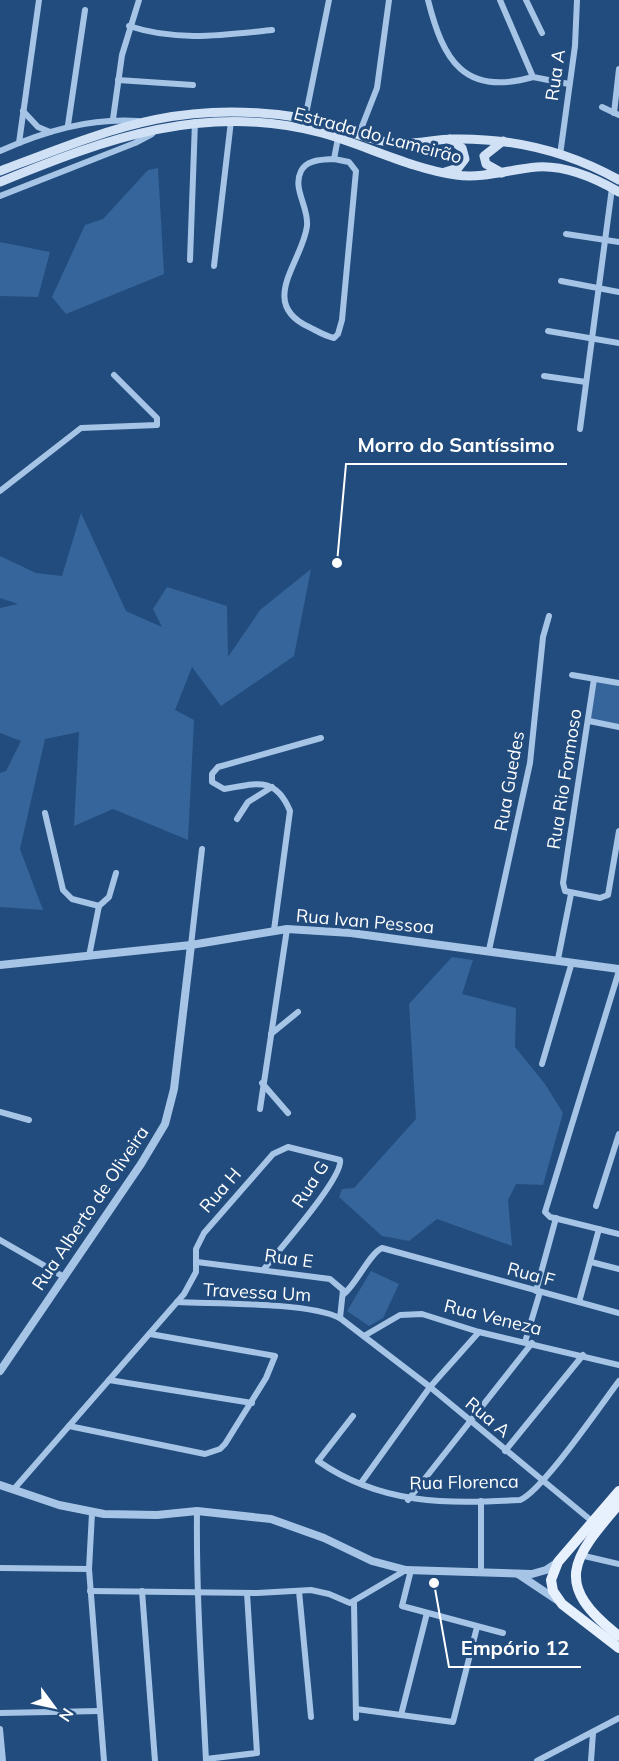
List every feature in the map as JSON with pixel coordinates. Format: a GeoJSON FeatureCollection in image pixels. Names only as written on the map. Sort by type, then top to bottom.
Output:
{"type":"FeatureCollection","features":[{"type":"Feature","properties":{"kind":"main road","name":"Estrada do Lameirão"},"geometry":{"type":"LineString","coordinates":[[0,171],[100,133],[139,121],[222,111],[305,118],[395,143],[450,139],[503,141],[594,166],[617,187]]}},
{"type":"Feature","properties":{"kind":"main road","name":"Estrada do Lameirão"},"geometry":{"type":"LineString","coordinates":[[0,182],[104,143],[195,122],[231,120],[281,125],[338,138],[443,172],[481,176],[536,167],[559,168],[617,187]]}},
{"type":"Feature","properties":{"kind":"main road"},"geometry":{"type":"LineString","coordinates":[[443,172],[458,168],[465,159],[462,148],[450,139]]}},
{"type":"Feature","properties":{"kind":"main road"},"geometry":{"type":"LineString","coordinates":[[503,141],[484,156],[486,164],[503,173]]}},
{"type":"Feature","properties":{"kind":"main road"},"geometry":{"type":"LineString","coordinates":[[619,1491],[558,1562],[552,1573],[551,1586],[562,1604],[619,1648]]}},
{"type":"Feature","properties":{"kind":"main road"},"geometry":{"type":"LineString","coordinates":[[619,1504],[615,1514],[580,1555],[576,1569],[580,1596],[594,1616],[619,1636]]}},
{"type":"Feature","properties":{"kind":"main road"},"geometry":{"type":"LineString","coordinates":[[558,1562],[568,1563],[576,1569]]}},
{"type":"Feature","properties":{"kind":"main road"},"geometry":{"type":"LineString","coordinates":[[562,1604],[570,1603],[580,1596]]}},
{"type":"Feature","properties":{"kind":"street"},"geometry":{"type":"LineString","coordinates":[[19,143],[39,0]]}},
{"type":"Feature","properties":{"kind":"street"},"geometry":{"type":"LineString","coordinates":[[113,119],[129,26],[139,0]]}},
{"type":"Feature","properties":{"kind":"street"},"geometry":{"type":"LineString","coordinates":[[305,118],[329,0]]}},
{"type":"Feature","properties":{"kind":"street"},"geometry":{"type":"LineString","coordinates":[[428,0],[443,46],[472,78],[482,82],[507,83],[533,77],[569,84]]}},
{"type":"Feature","properties":{"kind":"street"},"geometry":{"type":"LineString","coordinates":[[500,0],[533,77]]}},
{"type":"Feature","properties":{"kind":"street"},"geometry":{"type":"LineString","coordinates":[[526,0],[542,33]]}},
{"type":"Feature","properties":{"kind":"street","name":"Rua A"},"geometry":{"type":"LineString","coordinates":[[560,155],[575,46],[576,1]]}},
{"type":"Feature","properties":{"kind":"street"},"geometry":{"type":"LineString","coordinates":[[359,134],[377,88],[389,2]]}},
{"type":"Feature","properties":{"kind":"street"},"geometry":{"type":"LineString","coordinates":[[68,125],[85,10]]}},
{"type":"Feature","properties":{"kind":"street"},"geometry":{"type":"LineString","coordinates":[[129,26],[159,34],[190,37],[272,30]]}},
{"type":"Feature","properties":{"kind":"street"},"geometry":{"type":"LineString","coordinates":[[602,107],[617,114],[619,69]]}},
{"type":"Feature","properties":{"kind":"street"},"geometry":{"type":"LineString","coordinates":[[118,80],[193,85]]}},
{"type":"Feature","properties":{"kind":"street"},"geometry":{"type":"LineString","coordinates":[[23,111],[38,127],[50,132]]}},
{"type":"Feature","properties":{"kind":"street","name":"Estrada do Lameirão"},"geometry":{"type":"LineString","coordinates":[[0,152],[68,125],[113,119],[139,121]]}},
{"type":"Feature","properties":{"kind":"street"},"geometry":{"type":"LineString","coordinates":[[214,266],[231,120]]}},
{"type":"Feature","properties":{"kind":"street"},"geometry":{"type":"LineString","coordinates":[[190,260],[195,122]]}},
{"type":"Feature","properties":{"kind":"street","name":"Estrada do Lameirão"},"geometry":{"type":"LineString","coordinates":[[0,196],[135,143],[159,129]]}},
{"type":"Feature","properties":{"kind":"street"},"geometry":{"type":"LineString","coordinates":[[334,159],[338,138]]}},
{"type":"Feature","properties":{"kind":"street"},"geometry":{"type":"LineString","coordinates":[[334,159],[349,162],[356,171],[342,320],[339,334],[334,338],[294,318],[288,308],[284,289],[307,225],[298,186],[301,171],[310,162],[334,159]]}},
{"type":"Feature","properties":{"kind":"street"},"geometry":{"type":"LineString","coordinates":[[580,429],[591,339],[617,187]]}},
{"type":"Feature","properties":{"kind":"street"},"geometry":{"type":"LineString","coordinates":[[566,234],[619,242]]}},
{"type":"Feature","properties":{"kind":"street"},"geometry":{"type":"LineString","coordinates":[[561,281],[619,292]]}},
{"type":"Feature","properties":{"kind":"street"},"geometry":{"type":"LineString","coordinates":[[548,331],[619,343]]}},
{"type":"Feature","properties":{"kind":"street"},"geometry":{"type":"LineString","coordinates":[[0,490],[81,428],[158,424],[157,418],[114,375]]}},
{"type":"Feature","properties":{"kind":"street"},"geometry":{"type":"LineString","coordinates":[[544,376],[586,382]]}},
{"type":"Feature","properties":{"kind":"street","name":"Rua Guedes"},"geometry":{"type":"LineString","coordinates":[[489,950],[530,764],[543,637],[549,616]]}},
{"type":"Feature","properties":{"kind":"street"},"geometry":{"type":"LineString","coordinates":[[572,675],[619,683]]}},
{"type":"Feature","properties":{"kind":"street","name":"Rua Rio Formoso"},"geometry":{"type":"LineString","coordinates":[[571,894],[565,891],[563,883],[594,680]]}},
{"type":"Feature","properties":{"kind":"street"},"geometry":{"type":"LineString","coordinates":[[589,721],[619,727]]}},
{"type":"Feature","properties":{"kind":"street"},"geometry":{"type":"LineString","coordinates":[[274,930],[291,819],[287,804],[272,787],[255,783],[224,789],[212,782],[212,774],[218,767],[321,738]]}},
{"type":"Feature","properties":{"kind":"street"},"geometry":{"type":"LineString","coordinates":[[237,819],[248,802],[272,787]]}},
{"type":"Feature","properties":{"kind":"street"},"geometry":{"type":"LineString","coordinates":[[45,813],[63,890],[72,899],[99,906]]}},
{"type":"Feature","properties":{"kind":"street"},"geometry":{"type":"LineString","coordinates":[[558,959],[571,894],[600,898],[608,895],[619,831]]}},
{"type":"Feature","properties":{"kind":"street"},"geometry":{"type":"LineString","coordinates":[[190,945],[202,849]]}},
{"type":"Feature","properties":{"kind":"street"},"geometry":{"type":"LineString","coordinates":[[89,956],[99,906],[108,897],[116,873]]}},
{"type":"Feature","properties":{"kind":"street"},"geometry":{"type":"LineString","coordinates":[[260,1108],[287,929]]}},
{"type":"Feature","properties":{"kind":"street","name":"Rua Ivan Pessoa"},"geometry":{"type":"LineString","coordinates":[[0,965],[190,945],[287,929],[351,933],[489,950],[619,970]]}},
{"type":"Feature","properties":{"kind":"street","name":"Rua Alberto de Oliveira"},"geometry":{"type":"LineString","coordinates":[[0,1371],[165,1124],[174,1089],[190,945]]}},
{"type":"Feature","properties":{"kind":"street"},"geometry":{"type":"LineString","coordinates":[[542,1064],[572,962]]}},
{"type":"Feature","properties":{"kind":"street"},"geometry":{"type":"LineString","coordinates":[[619,970],[545,1212],[556,1218],[619,1234]]}},
{"type":"Feature","properties":{"kind":"street"},"geometry":{"type":"LineString","coordinates":[[271,1035],[298,1012]]}},
{"type":"Feature","properties":{"kind":"street"},"geometry":{"type":"LineString","coordinates":[[262,1083],[288,1113]]}},
{"type":"Feature","properties":{"kind":"street"},"geometry":{"type":"LineString","coordinates":[[0,1112],[29,1120]]}},
{"type":"Feature","properties":{"kind":"street"},"geometry":{"type":"LineString","coordinates":[[596,1206],[619,1134]]}},
{"type":"Feature","properties":{"kind":"street","name":"Rua H"},"geometry":{"type":"LineString","coordinates":[[14,1489],[177,1302],[191,1283],[197,1262],[196,1249],[208,1227],[260,1166],[283,1147]]}},
{"type":"Feature","properties":{"kind":"street","name":"Rua G"},"geometry":{"type":"LineString","coordinates":[[264,1269],[325,1193],[341,1165],[340,1160],[331,1157],[283,1147]]}},
{"type":"Feature","properties":{"kind":"street"},"geometry":{"type":"LineString","coordinates":[[408,1500],[529,1342],[538,1291],[556,1218]]}},
{"type":"Feature","properties":{"kind":"street"},"geometry":{"type":"LineString","coordinates":[[579,1302],[599,1229]]}},
{"type":"Feature","properties":{"kind":"street"},"geometry":{"type":"LineString","coordinates":[[0,1240],[64,1277]]}},
{"type":"Feature","properties":{"kind":"street","name":"Rua F"},"geometry":{"type":"LineString","coordinates":[[344,1294],[357,1281],[378,1249],[388,1248],[434,1264],[619,1313]]}},
{"type":"Feature","properties":{"kind":"street","name":"Rua E"},"geometry":{"type":"LineString","coordinates":[[197,1262],[330,1279],[340,1286],[344,1294]]}},
{"type":"Feature","properties":{"kind":"street"},"geometry":{"type":"LineString","coordinates":[[591,1262],[619,1269]]}},
{"type":"Feature","properties":{"kind":"street"},"geometry":{"type":"LineString","coordinates":[[340,1318],[344,1294]]}},
{"type":"Feature","properties":{"kind":"street","name":"Travessa Um"},"geometry":{"type":"LineString","coordinates":[[177,1302],[312,1310],[340,1318],[364,1335]]}},
{"type":"Feature","properties":{"kind":"street","name":"Rua Veneza"},"geometry":{"type":"LineString","coordinates":[[364,1335],[392,1318],[410,1313],[422,1314],[479,1332],[619,1365]]}},
{"type":"Feature","properties":{"kind":"street"},"geometry":{"type":"LineString","coordinates":[[361,1483],[430,1387],[479,1332]]}},
{"type":"Feature","properties":{"kind":"street"},"geometry":{"type":"LineString","coordinates":[[69,1426],[205,1454],[220,1449],[225,1444],[252,1403],[274,1363],[273,1354],[150,1334]]}},
{"type":"Feature","properties":{"kind":"street","name":"Rua A"},"geometry":{"type":"LineString","coordinates":[[364,1335],[593,1522]]}},
{"type":"Feature","properties":{"kind":"street"},"geometry":{"type":"LineString","coordinates":[[505,1451],[583,1355]]}},
{"type":"Feature","properties":{"kind":"street"},"geometry":{"type":"LineString","coordinates":[[109,1380],[252,1403]]}},
{"type":"Feature","properties":{"kind":"street","name":"Rua Florenca"},"geometry":{"type":"LineString","coordinates":[[353,1416],[318,1461],[361,1483],[408,1500],[520,1500],[527,1497],[542,1480],[619,1381]]}},
{"type":"Feature","properties":{"kind":"street"},"geometry":{"type":"LineString","coordinates":[[0,1485],[59,1505],[92,1513],[128,1516],[197,1511],[271,1519],[324,1538],[372,1561],[408,1570],[538,1573],[558,1562]]}},
{"type":"Feature","properties":{"kind":"street"},"geometry":{"type":"LineString","coordinates":[[481,1501],[481,1571]]}},
{"type":"Feature","properties":{"kind":"street"},"geometry":{"type":"LineString","coordinates":[[197,1511],[196,1591],[203,1667],[206,1760],[257,1753]]}},
{"type":"Feature","properties":{"kind":"street"},"geometry":{"type":"LineString","coordinates":[[92,1513],[90,1591],[104,1761]]}},
{"type":"Feature","properties":{"kind":"street"},"geometry":{"type":"LineString","coordinates":[[580,1555],[619,1564]]}},
{"type":"Feature","properties":{"kind":"street"},"geometry":{"type":"LineString","coordinates":[[0,1568],[89,1569]]}},
{"type":"Feature","properties":{"kind":"street"},"geometry":{"type":"LineString","coordinates":[[90,1591],[247,1593],[320,1591],[347,1603],[354,1603],[408,1570]]}},
{"type":"Feature","properties":{"kind":"street"},"geometry":{"type":"LineString","coordinates":[[408,1570],[402,1606],[503,1633]]}},
{"type":"Feature","properties":{"kind":"street"},"geometry":{"type":"LineString","coordinates":[[517,1574],[562,1604]]}},
{"type":"Feature","properties":{"kind":"street"},"geometry":{"type":"LineString","coordinates":[[142,1591],[155,1761]]}},
{"type":"Feature","properties":{"kind":"street"},"geometry":{"type":"LineString","coordinates":[[299,1591],[311,1717]]}},
{"type":"Feature","properties":{"kind":"street"},"geometry":{"type":"LineString","coordinates":[[247,1593],[258,1761]]}},
{"type":"Feature","properties":{"kind":"street"},"geometry":{"type":"LineString","coordinates":[[354,1603],[356,1718]]}},
{"type":"Feature","properties":{"kind":"street"},"geometry":{"type":"LineString","coordinates":[[401,1715],[427,1613]]}},
{"type":"Feature","properties":{"kind":"street"},"geometry":{"type":"LineString","coordinates":[[356,1709],[453,1722],[477,1627]]}},
{"type":"Feature","properties":{"kind":"street"},"geometry":{"type":"LineString","coordinates":[[0,1713],[100,1711]]}},
{"type":"Feature","properties":{"kind":"street"},"geometry":{"type":"LineString","coordinates":[[537,1761],[619,1718]]}},
{"type":"Feature","properties":{"kind":"street"},"geometry":{"type":"LineString","coordinates":[[0,1729],[3,1761]]}},
{"type":"Feature","properties":{"kind":"street"},"geometry":{"type":"LineString","coordinates":[[591,1761],[593,1733]]}},
{"type":"Feature","properties":{"kind":"shaded area"},"geometry":{"type":"Polygon","coordinates":[[[158,168],[164,274],[66,314],[52,297],[85,225],[103,219],[148,170],[158,168]]]}},
{"type":"Feature","properties":{"kind":"shaded area"},"geometry":{"type":"Polygon","coordinates":[[[0,242],[50,252],[38,297],[0,296],[0,242]]]}},
{"type":"Feature","properties":{"kind":"shaded area"},"geometry":{"type":"Polygon","coordinates":[[[81,513],[126,611],[162,627],[153,609],[167,587],[227,606],[228,657],[260,610],[311,569],[294,656],[221,706],[192,667],[175,710],[194,720],[188,840],[113,809],[74,826],[79,732],[45,739],[20,849],[43,910],[0,907],[0,773],[6,771],[21,741],[0,733],[0,608],[18,604],[0,598],[0,556],[36,573],[62,576],[81,513]]]}},
{"type":"Feature","properties":{"kind":"shaded area"},"geometry":{"type":"Polygon","coordinates":[[[594,679],[619,683],[619,727],[589,721],[594,679]]]}},
{"type":"Feature","properties":{"kind":"shaded area"},"geometry":{"type":"Polygon","coordinates":[[[452,957],[473,960],[462,994],[516,1008],[515,1047],[545,1084],[563,1113],[543,1185],[516,1184],[508,1200],[512,1246],[437,1219],[409,1241],[382,1236],[339,1197],[342,1189],[354,1188],[416,1119],[409,1004],[452,957]]]}},
{"type":"Feature","properties":{"kind":"shaded area"},"geometry":{"type":"Polygon","coordinates":[[[371,1271],[399,1284],[383,1318],[369,1326],[347,1311],[371,1271]]]}},
{"type":"Feature","properties":{"kind":"place","name":"Morro do Santíssimo"},"geometry":{"type":"Point","coordinates":[337,563]}},
{"type":"Feature","properties":{"kind":"place","name":"Empório 12"},"geometry":{"type":"Point","coordinates":[434,1583]}}]}
